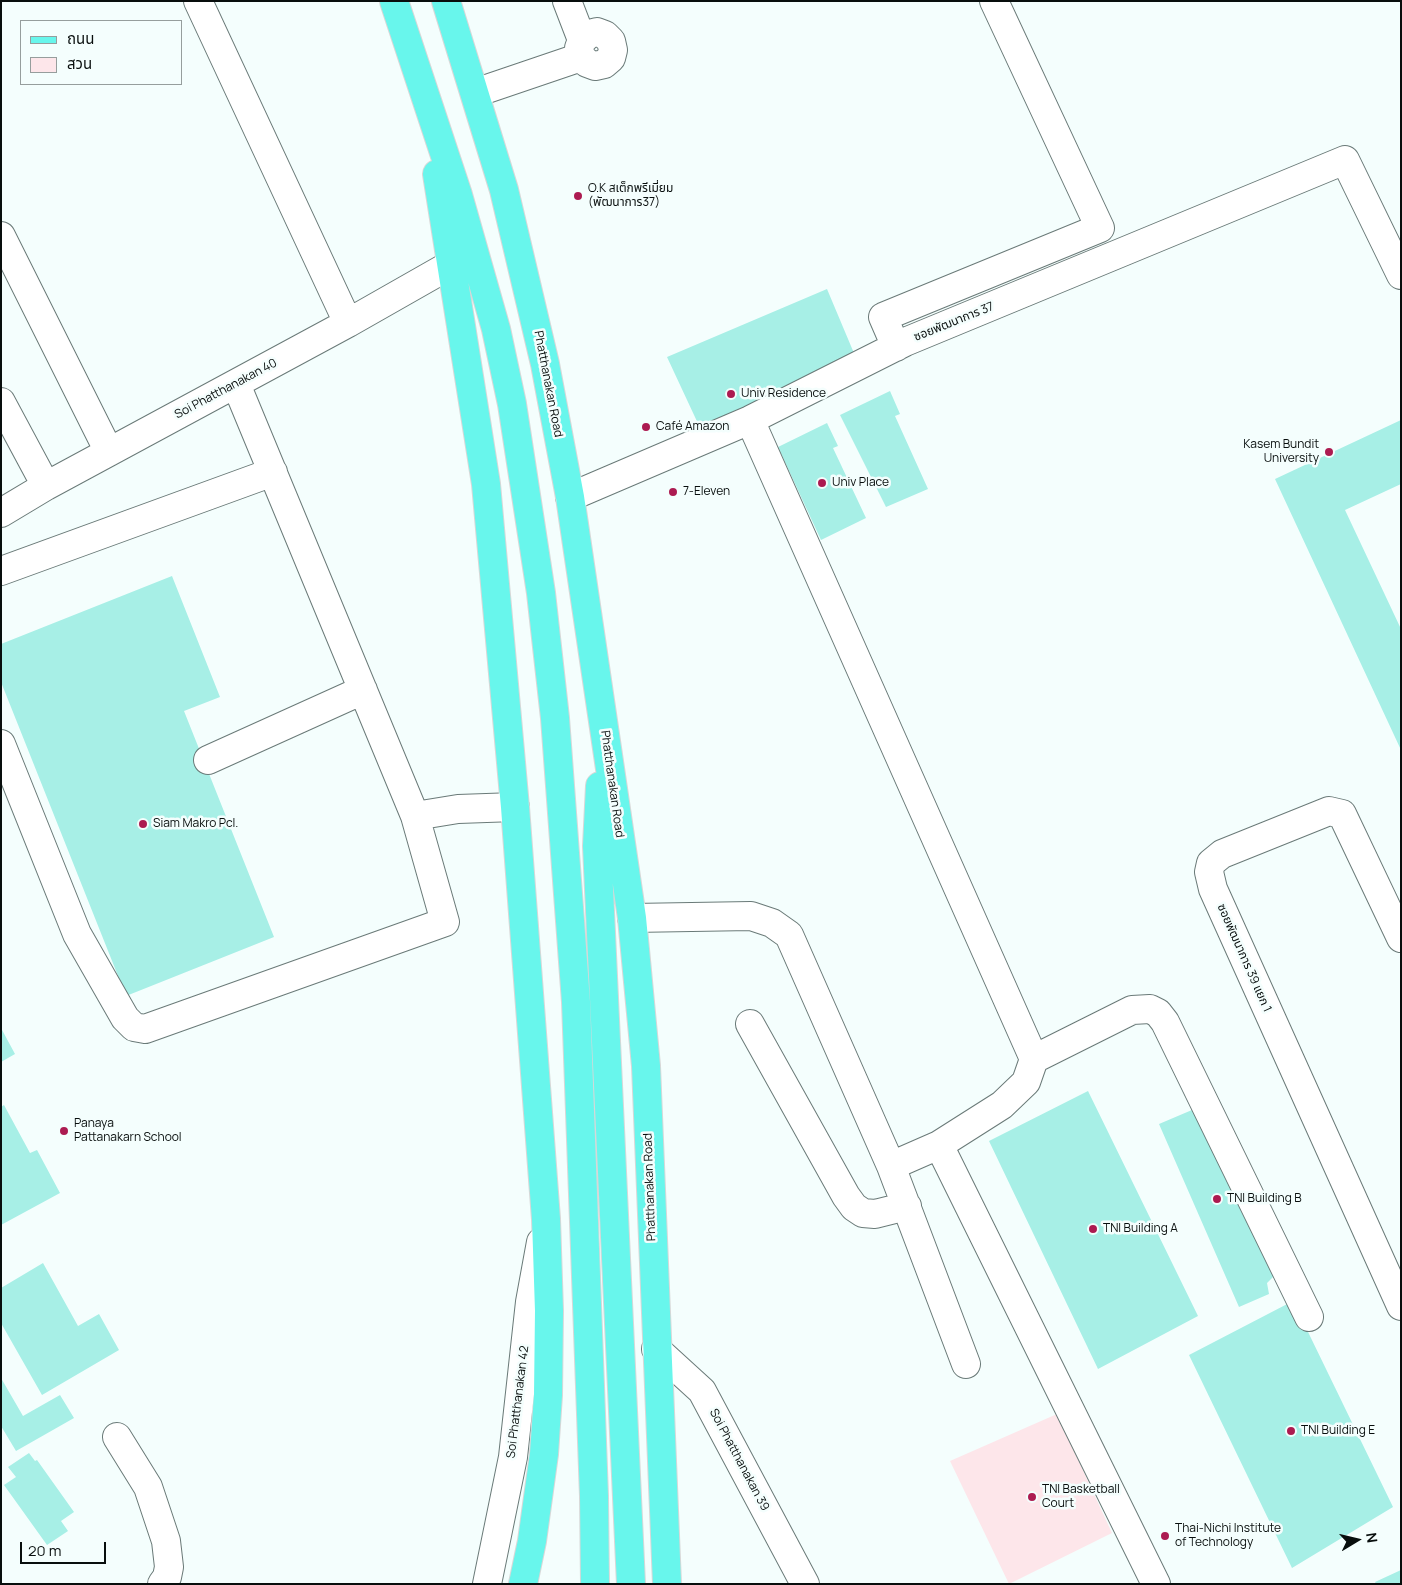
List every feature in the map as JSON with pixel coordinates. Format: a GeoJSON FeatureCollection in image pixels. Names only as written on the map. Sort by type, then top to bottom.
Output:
{"type":"FeatureCollection","features":[{"type":"Feature","properties":{"kind":"main road"},"geometry":{"type":"LineString","coordinates":[[394,1],[458,195],[496,329],[514,413],[541,593],[555,718],[576,1002],[594,1496],[595,1584]]}},
{"type":"Feature","properties":{"kind":"main road","name":"Phatthanakan Road"},"geometry":{"type":"LineString","coordinates":[[446,1],[504,190],[545,364],[570,497],[632,918],[646,1066],[667,1584]]}},
{"type":"Feature","properties":{"kind":"main road"},"geometry":{"type":"LineString","coordinates":[[425,98],[486,484],[515,807],[546,1219],[549,1311],[548,1395],[544,1454],[532,1541],[523,1584]]}},
{"type":"Feature","properties":{"kind":"main road"},"geometry":{"type":"LineString","coordinates":[[603,721],[597,846],[631,1584]]}},
{"type":"Feature","properties":{"kind":"street"},"geometry":{"type":"LineString","coordinates":[[198,1],[348,323]]}},
{"type":"Feature","properties":{"kind":"street"},"geometry":{"type":"LineString","coordinates":[[475,93],[582,48],[566,1]]}},
{"type":"Feature","properties":{"kind":"street"},"geometry":{"type":"LineString","coordinates":[[893,349],[883,318],[1100,228],[994,1]]}},
{"type":"Feature","properties":{"kind":"street","name":"ซอยพัฒนาการ 37"},"geometry":{"type":"LineString","coordinates":[[570,497],[750,420],[893,349],[1344,160],[1401,275]]}},
{"type":"Feature","properties":{"kind":"street"},"geometry":{"type":"LineString","coordinates":[[1,236],[109,452]]}},
{"type":"Feature","properties":{"kind":"street","name":"Soi Phatthanakan 40"},"geometry":{"type":"LineString","coordinates":[[1,512],[348,323],[450,264]]}},
{"type":"Feature","properties":{"kind":"street"},"geometry":{"type":"LineString","coordinates":[[1,744],[77,934],[124,1018],[134,1027],[145,1029],[445,922],[415,816],[236,384]]}},
{"type":"Feature","properties":{"kind":"street"},"geometry":{"type":"LineString","coordinates":[[1,402],[46,486]]}},
{"type":"Feature","properties":{"kind":"street"},"geometry":{"type":"LineString","coordinates":[[750,420],[1034,1059],[1026,1082],[1002,1105],[939,1145],[892,1166]]}},
{"type":"Feature","properties":{"kind":"street"},"geometry":{"type":"LineString","coordinates":[[1,571],[273,472]]}},
{"type":"Feature","properties":{"kind":"street"},"geometry":{"type":"LineString","coordinates":[[208,760],[363,690]]}},
{"type":"Feature","properties":{"kind":"street"},"geometry":{"type":"LineString","coordinates":[[415,816],[458,810],[515,807]]}},
{"type":"Feature","properties":{"kind":"street","name":"ซอยพัฒนาการ 39 แยก 1"},"geometry":{"type":"LineString","coordinates":[[1401,938],[1342,814],[1329,811],[1222,854],[1211,863],[1209,872],[1213,889],[1401,1306]]}},
{"type":"Feature","properties":{"kind":"street"},"geometry":{"type":"LineString","coordinates":[[632,918],[751,916],[772,922],[789,935],[892,1166],[966,1364]]}},
{"type":"Feature","properties":{"kind":"street"},"geometry":{"type":"LineString","coordinates":[[1034,1059],[1132,1010],[1150,1009],[1158,1013],[1165,1022],[1308,1316]]}},
{"type":"Feature","properties":{"kind":"street"},"geometry":{"type":"LineString","coordinates":[[750,1024],[846,1196],[854,1207],[863,1213],[875,1214],[907,1206]]}},
{"type":"Feature","properties":{"kind":"street"},"geometry":{"type":"LineString","coordinates":[[939,1145],[1156,1584]]}},
{"type":"Feature","properties":{"kind":"street","name":"Soi Phatthanakan 42"},"geometry":{"type":"LineString","coordinates":[[487,1584],[513,1457],[530,1302],[546,1219]]}},
{"type":"Feature","properties":{"kind":"street","name":"Soi Phatthanakan 39"},"geometry":{"type":"LineString","coordinates":[[656,1349],[702,1391],[805,1584]]}},
{"type":"Feature","properties":{"kind":"street"},"geometry":{"type":"LineString","coordinates":[[117,1437],[148,1487],[166,1542],[169,1567],[167,1577],[162,1584]]}},
{"type":"Feature","properties":{"kind":"green space","name":"TNI Basketball Court"},"geometry":{"type":"Polygon","coordinates":[[[1057,1414],[1112,1533],[1009,1584],[950,1461],[1057,1414]]]}},
{"type":"Feature","properties":{"kind":"building","name":"Univ Residence"},"geometry":{"type":"Polygon","coordinates":[[[827,289],[856,358],[701,430],[667,357],[827,289]]]}},
{"type":"Feature","properties":{"kind":"building","name":"Univ Place"},"geometry":{"type":"Polygon","coordinates":[[[890,391],[900,414],[895,416],[928,489],[886,507],[840,415],[890,391]]]}},
{"type":"Feature","properties":{"kind":"building"},"geometry":{"type":"Polygon","coordinates":[[[1401,420],[1401,484],[1345,510],[1401,629],[1401,750],[1275,479],[1401,420]]]}},
{"type":"Feature","properties":{"kind":"building","name":"Univ Place"},"geometry":{"type":"Polygon","coordinates":[[[827,423],[838,446],[833,448],[866,518],[821,540],[778,447],[827,423]]]}},
{"type":"Feature","properties":{"kind":"building","name":"Siam Makro Pcl."},"geometry":{"type":"Polygon","coordinates":[[[172,576],[220,697],[184,711],[274,937],[126,996],[1,682],[1,644],[172,576]]]}},
{"type":"Feature","properties":{"kind":"building"},"geometry":{"type":"Polygon","coordinates":[[[1,1028],[15,1054],[1,1062],[1,1028]]]}},
{"type":"Feature","properties":{"kind":"building","name":"TNI Building A"},"geometry":{"type":"Polygon","coordinates":[[[1088,1091],[1198,1316],[1098,1369],[989,1141],[1088,1091]]]}},
{"type":"Feature","properties":{"kind":"building"},"geometry":{"type":"Polygon","coordinates":[[[4,1105],[30,1153],[37,1150],[60,1193],[1,1225],[1,1107],[4,1105]]]}},
{"type":"Feature","properties":{"kind":"building","name":"TNI Building B"},"geometry":{"type":"Polygon","coordinates":[[[1199,1107],[1277,1273],[1267,1283],[1269,1294],[1239,1307],[1159,1124],[1199,1107]]]}},
{"type":"Feature","properties":{"kind":"building"},"geometry":{"type":"Polygon","coordinates":[[[43,1263],[78,1326],[99,1314],[119,1350],[42,1395],[1,1323],[1,1288],[43,1263]]]}},
{"type":"Feature","properties":{"kind":"building","name":"TNI Building E"},"geometry":{"type":"Polygon","coordinates":[[[1293,1301],[1393,1507],[1292,1568],[1189,1355],[1293,1301]]]}},
{"type":"Feature","properties":{"kind":"building"},"geometry":{"type":"Polygon","coordinates":[[[1,1378],[23,1416],[60,1395],[74,1418],[16,1451],[1,1426],[1,1378]]]}},
{"type":"Feature","properties":{"kind":"building"},"geometry":{"type":"Polygon","coordinates":[[[29,1453],[35,1461],[37,1460],[74,1512],[61,1521],[68,1531],[47,1545],[4,1485],[16,1477],[8,1467],[29,1453]]]}},
{"type":"Feature","properties":{"kind":"building"},"geometry":{"type":"Polygon","coordinates":[[[1401,1570],[1401,1584],[1376,1584],[1375,1582],[1401,1570]]]}},
{"type":"Feature","properties":{"kind":"place","name":"O.K สเต็กพรีเมี่ยม (พัฒนาการ37)"},"geometry":{"type":"Point","coordinates":[578,196]}},
{"type":"Feature","properties":{"kind":"place","name":"Univ Residence"},"geometry":{"type":"Point","coordinates":[731,394]}},
{"type":"Feature","properties":{"kind":"place","name":"Café Amazon"},"geometry":{"type":"Point","coordinates":[646,427]}},
{"type":"Feature","properties":{"kind":"place","name":"Kasem Bundit University"},"geometry":{"type":"Point","coordinates":[1329,452]}},
{"type":"Feature","properties":{"kind":"place","name":"Univ Place"},"geometry":{"type":"Point","coordinates":[822,483]}},
{"type":"Feature","properties":{"kind":"place","name":"7-Eleven"},"geometry":{"type":"Point","coordinates":[673,492]}},
{"type":"Feature","properties":{"kind":"place","name":"Siam Makro Pcl."},"geometry":{"type":"Point","coordinates":[143,824]}},
{"type":"Feature","properties":{"kind":"place","name":"Panaya Pattanakarn School"},"geometry":{"type":"Point","coordinates":[64,1131]}},
{"type":"Feature","properties":{"kind":"place","name":"TNI Building B"},"geometry":{"type":"Point","coordinates":[1217,1199]}},
{"type":"Feature","properties":{"kind":"place","name":"TNI Building A"},"geometry":{"type":"Point","coordinates":[1093,1229]}},
{"type":"Feature","properties":{"kind":"place","name":"TNI Building E"},"geometry":{"type":"Point","coordinates":[1291,1431]}},
{"type":"Feature","properties":{"kind":"place","name":"TNI Basketball Court"},"geometry":{"type":"Point","coordinates":[1032,1497]}},
{"type":"Feature","properties":{"kind":"place","name":"Thai-Nichi Institute of Technology"},"geometry":{"type":"Point","coordinates":[1165,1536]}}]}
